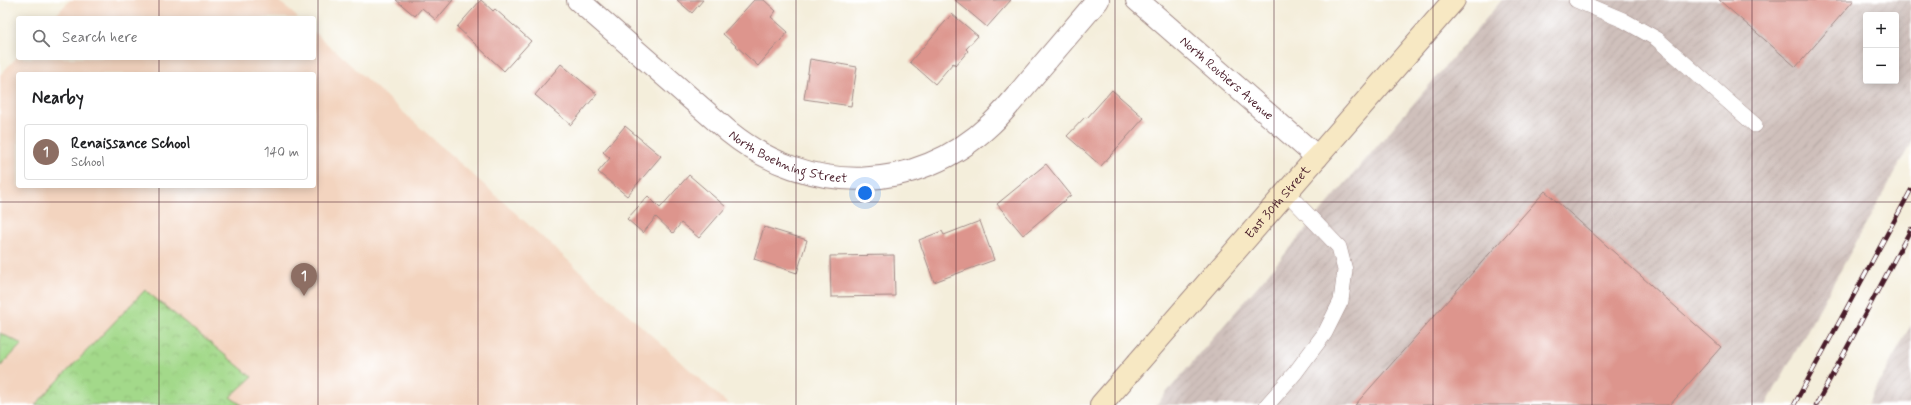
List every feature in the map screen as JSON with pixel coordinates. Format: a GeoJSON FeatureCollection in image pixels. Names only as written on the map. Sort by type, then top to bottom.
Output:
{"type":"FeatureCollection","features":[{"type":"Feature","properties":{"kind":"main road","name":"East 30th Street"},"geometry":{"type":"LineString","coordinates":[[1101,405],[1317,157],[1446,2]]}},
{"type":"Feature","properties":{"kind":"street","name":"North Boehning Street"},"geometry":{"type":"LineString","coordinates":[[578,0],[729,132],[751,148],[774,161],[797,170],[823,177],[848,179],[875,179],[913,171],[960,149],[1000,115],[1098,0]]}},
{"type":"Feature","properties":{"kind":"street","name":"North Routiers Avenue"},"geometry":{"type":"LineString","coordinates":[[1137,0],[1317,157]]}},
{"type":"Feature","properties":{"kind":"lane"},"geometry":{"type":"LineString","coordinates":[[1576,0],[1623,20],[1656,39],[1755,125]]}},
{"type":"Feature","properties":{"kind":"lane"},"geometry":{"type":"LineString","coordinates":[[1267,405],[1295,373],[1325,333],[1341,301],[1345,270],[1339,247],[1286,192]]}},
{"type":"Feature","properties":{"kind":"shaded area"},"geometry":{"type":"Polygon","coordinates":[[[70,0],[278,0],[296,16],[55,16],[70,0]]]}},
{"type":"Feature","properties":{"kind":"shaded area"},"geometry":{"type":"Polygon","coordinates":[[[1502,0],[1911,0],[1911,143],[1766,405],[1156,405],[1502,0]]]}},
{"type":"Feature","properties":{"kind":"shaded area"},"geometry":{"type":"Polygon","coordinates":[[[316,34],[729,405],[0,405],[0,75],[16,58],[16,60],[316,60],[316,34]]]}},
{"type":"Feature","properties":{"kind":"shaded area"},"geometry":{"type":"Polygon","coordinates":[[[1911,325],[1911,405],[1867,405],[1911,325]]]}},
{"type":"Feature","properties":{"kind":"green space"},"geometry":{"type":"Polygon","coordinates":[[[145,290],[252,377],[230,397],[242,405],[35,405],[145,290]]]}},
{"type":"Feature","properties":{"kind":"green space"},"geometry":{"type":"Polygon","coordinates":[[[0,333],[22,344],[0,367],[0,333]]]}},
{"type":"Feature","properties":{"kind":"building"},"geometry":{"type":"Polygon","coordinates":[[[396,0],[453,0],[436,20],[422,8],[415,16],[396,0]]]}},
{"type":"Feature","properties":{"kind":"building"},"geometry":{"type":"Polygon","coordinates":[[[481,0],[493,11],[495,9],[531,41],[504,71],[457,27],[481,0]]]}},
{"type":"Feature","properties":{"kind":"building"},"geometry":{"type":"Polygon","coordinates":[[[677,0],[703,0],[692,13],[677,0]]]}},
{"type":"Feature","properties":{"kind":"building"},"geometry":{"type":"Polygon","coordinates":[[[754,0],[764,0],[776,11],[771,17],[788,32],[758,66],[723,34],[754,0]]]}},
{"type":"Feature","properties":{"kind":"building"},"geometry":{"type":"Polygon","coordinates":[[[955,0],[1011,0],[987,27],[955,0]]]}},
{"type":"Feature","properties":{"kind":"building"},"geometry":{"type":"Polygon","coordinates":[[[1719,0],[1854,0],[1796,67],[1719,0]]]}},
{"type":"Feature","properties":{"kind":"building"},"geometry":{"type":"Polygon","coordinates":[[[952,14],[978,36],[966,49],[968,51],[956,65],[953,63],[935,84],[910,62],[952,14]]]}},
{"type":"Feature","properties":{"kind":"building"},"geometry":{"type":"Polygon","coordinates":[[[810,59],[857,67],[851,106],[804,99],[810,59]]]}},
{"type":"Feature","properties":{"kind":"building"},"geometry":{"type":"Polygon","coordinates":[[[561,64],[597,94],[571,125],[535,95],[561,64]]]}},
{"type":"Feature","properties":{"kind":"building"},"geometry":{"type":"Polygon","coordinates":[[[1112,90],[1144,118],[1101,166],[1067,136],[1085,117],[1087,118],[1112,90]]]}},
{"type":"Feature","properties":{"kind":"building"},"geometry":{"type":"Polygon","coordinates":[[[625,126],[661,156],[627,196],[598,172],[610,158],[603,152],[625,126]]]}},
{"type":"Feature","properties":{"kind":"building"},"geometry":{"type":"Polygon","coordinates":[[[1046,164],[1071,195],[1023,235],[997,204],[1046,164]]]}},
{"type":"Feature","properties":{"kind":"building"},"geometry":{"type":"Polygon","coordinates":[[[689,175],[726,207],[699,238],[681,223],[673,233],[656,217],[643,233],[627,219],[648,196],[660,208],[689,175]]]}},
{"type":"Feature","properties":{"kind":"building"},"geometry":{"type":"Polygon","coordinates":[[[1545,191],[1721,347],[1670,405],[1355,405],[1545,191]]]}},
{"type":"Feature","properties":{"kind":"building"},"geometry":{"type":"Polygon","coordinates":[[[980,221],[994,260],[934,282],[919,240],[942,231],[944,235],[980,221]]]}},
{"type":"Feature","properties":{"kind":"building"},"geometry":{"type":"Polygon","coordinates":[[[764,227],[807,240],[797,273],[754,259],[764,227]]]}},
{"type":"Feature","properties":{"kind":"building"},"geometry":{"type":"Polygon","coordinates":[[[894,255],[895,296],[831,297],[830,256],[894,255]]]}},
{"type":"Feature","properties":{"kind":"railway"},"geometry":{"type":"LineString","coordinates":[[1794,405],[1911,190]]}},
{"type":"Feature","properties":{"kind":"railway"},"geometry":{"type":"LineString","coordinates":[[1816,405],[1911,229]]}},
{"type":"Feature","properties":{"kind":"place","name":"Renaissance School"},"geometry":{"type":"Point","coordinates":[304,296]}}]}
